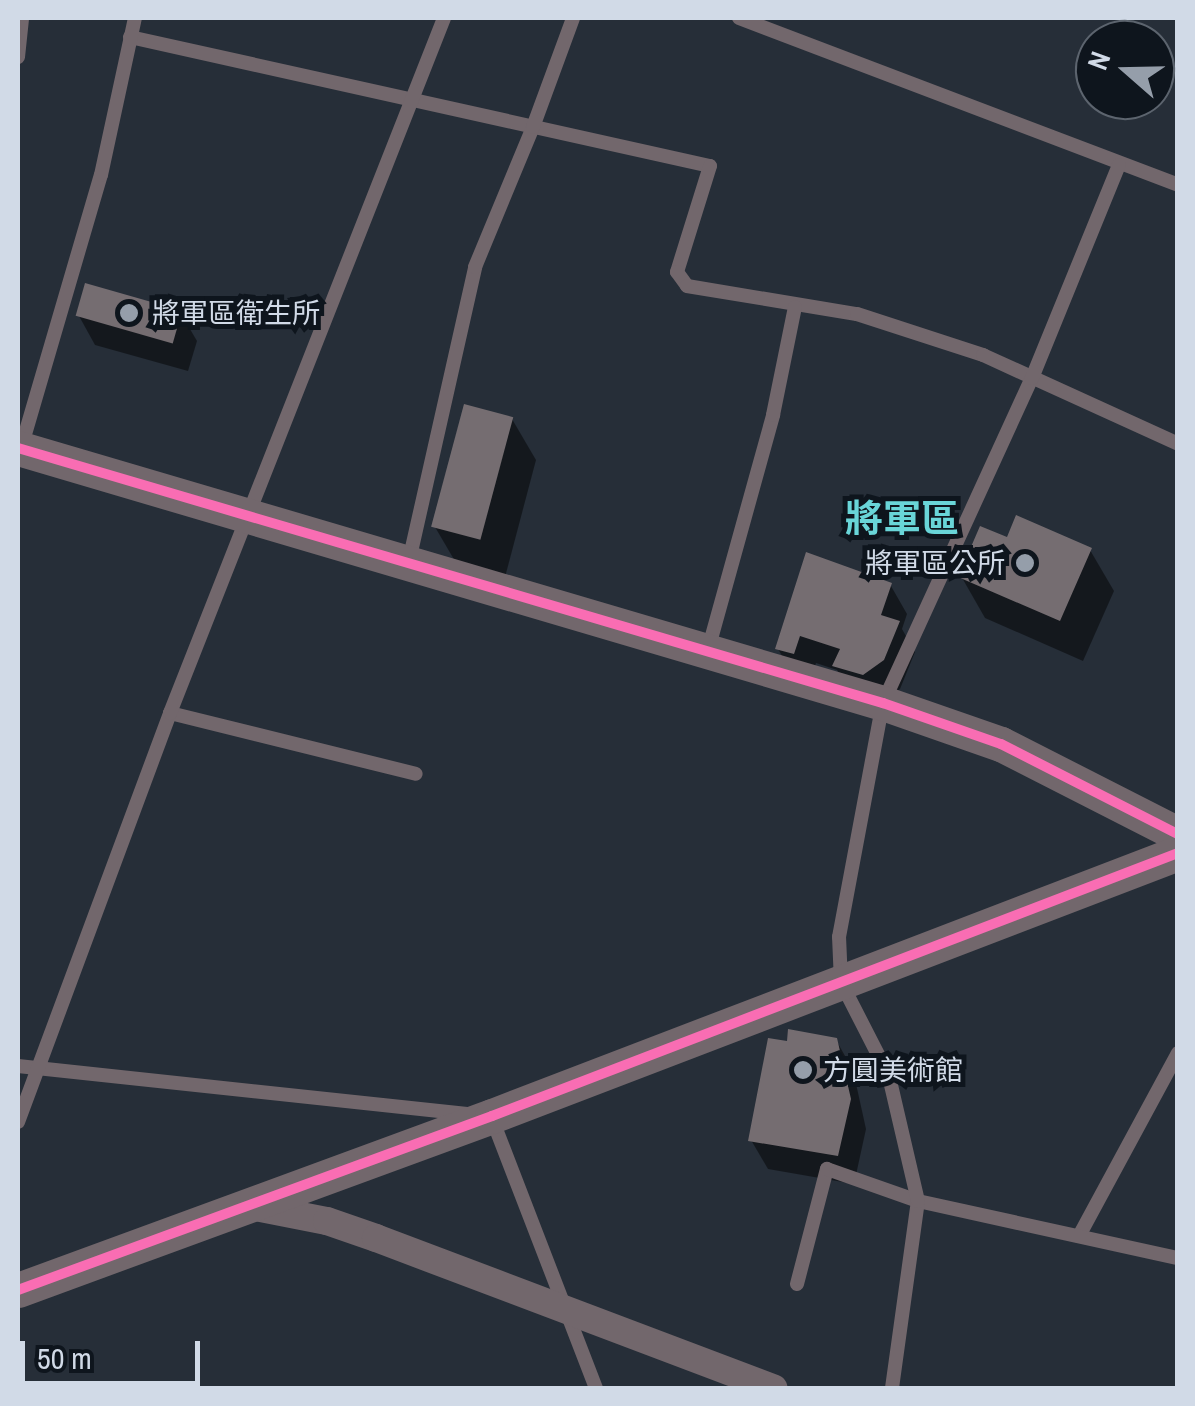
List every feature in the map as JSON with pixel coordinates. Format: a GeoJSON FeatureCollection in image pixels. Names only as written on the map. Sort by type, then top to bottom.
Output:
{"type":"FeatureCollection","features":[{"type":"Feature","properties":{"kind":"street"},"geometry":{"type":"LineString","coordinates":[[19,448],[883,703],[1001,744],[1178,834]]}},
{"type":"Feature","properties":{"kind":"street"},"geometry":{"type":"LineString","coordinates":[[18,1290],[492,1116],[1178,853]]}},
{"type":"Feature","properties":{"kind":"street"},"geometry":{"type":"LineString","coordinates":[[250,1206],[327,1221],[774,1388]]}},
{"type":"Feature","properties":{"kind":"lane"},"geometry":{"type":"LineString","coordinates":[[18,57],[22,18]]}},
{"type":"Feature","properties":{"kind":"lane"},"geometry":{"type":"LineString","coordinates":[[19,448],[101,175],[135,18]]}},
{"type":"Feature","properties":{"kind":"lane"},"geometry":{"type":"LineString","coordinates":[[18,1122],[170,713],[251,516],[444,18]]}},
{"type":"Feature","properties":{"kind":"lane"},"geometry":{"type":"LineString","coordinates":[[408,564],[475,266],[534,128],[572,18]]}},
{"type":"Feature","properties":{"kind":"lane"},"geometry":{"type":"LineString","coordinates":[[739,18],[1119,165],[1178,184]]}},
{"type":"Feature","properties":{"kind":"lane"},"geometry":{"type":"LineString","coordinates":[[130,37],[412,103],[710,166],[677,272],[687,286],[796,307],[857,314],[983,355],[1178,444]]}},
{"type":"Feature","properties":{"kind":"lane"},"geometry":{"type":"LineString","coordinates":[[892,1388],[918,1200],[889,1076],[841,982],[839,937],[883,703],[1032,378],[1119,165]]}},
{"type":"Feature","properties":{"kind":"lane"},"geometry":{"type":"LineString","coordinates":[[708,652],[773,415],[796,307]]}},
{"type":"Feature","properties":{"kind":"lane"},"geometry":{"type":"LineString","coordinates":[[170,713],[416,774]]}},
{"type":"Feature","properties":{"kind":"lane"},"geometry":{"type":"LineString","coordinates":[[1078,1236],[1178,1052]]}},
{"type":"Feature","properties":{"kind":"lane"},"geometry":{"type":"LineString","coordinates":[[18,1066],[492,1116],[596,1388]]}},
{"type":"Feature","properties":{"kind":"lane"},"geometry":{"type":"LineString","coordinates":[[796,1284],[827,1169],[918,1200],[1178,1258]]}},
{"type":"Feature","properties":{"kind":"building","name":"將軍區衛生所"},"geometry":{"type":"Polygon","coordinates":[[[85,283],[182,311],[173,344],[76,316],[85,283]]]}},
{"type":"Feature","properties":{"kind":"building"},"geometry":{"type":"Polygon","coordinates":[[[464,404],[513,417],[480,540],[431,527],[464,404]]]}},
{"type":"Feature","properties":{"kind":"building","name":"將軍區公所"},"geometry":{"type":"Polygon","coordinates":[[[1016,515],[1092,548],[1060,621],[958,577],[980,526],[1007,537],[1016,515]]]}},
{"type":"Feature","properties":{"kind":"building"},"geometry":{"type":"Polygon","coordinates":[[[806,552],[892,583],[881,615],[900,621],[884,660],[863,675],[832,666],[840,649],[800,636],[794,654],[775,649],[806,552]]]}},
{"type":"Feature","properties":{"kind":"building","name":"方圓美術館"},"geometry":{"type":"Polygon","coordinates":[[[788,1029],[837,1038],[851,1099],[838,1156],[748,1141],[768,1038],[787,1041],[788,1029]]]}},
{"type":"Feature","properties":{"kind":"cycle path"},"geometry":{"type":"LineString","coordinates":[[18,448],[883,703],[1001,744],[1178,834]]}},
{"type":"Feature","properties":{"kind":"cycle path"},"geometry":{"type":"LineString","coordinates":[[18,1290],[492,1116],[1178,853]]}},
{"type":"Feature","properties":{"kind":"place","name":"將軍區衛生所"},"geometry":{"type":"Point","coordinates":[129,313]}},
{"type":"Feature","properties":{"kind":"place","name":"將軍區公所"},"geometry":{"type":"Point","coordinates":[1025,563]}},
{"type":"Feature","properties":{"kind":"place","name":"方圓美術館"},"geometry":{"type":"Point","coordinates":[803,1070]}},
{"type":"Feature","properties":{"kind":"district","name":"將軍區"},"geometry":{"type":"Point","coordinates":[902,519]}}]}
